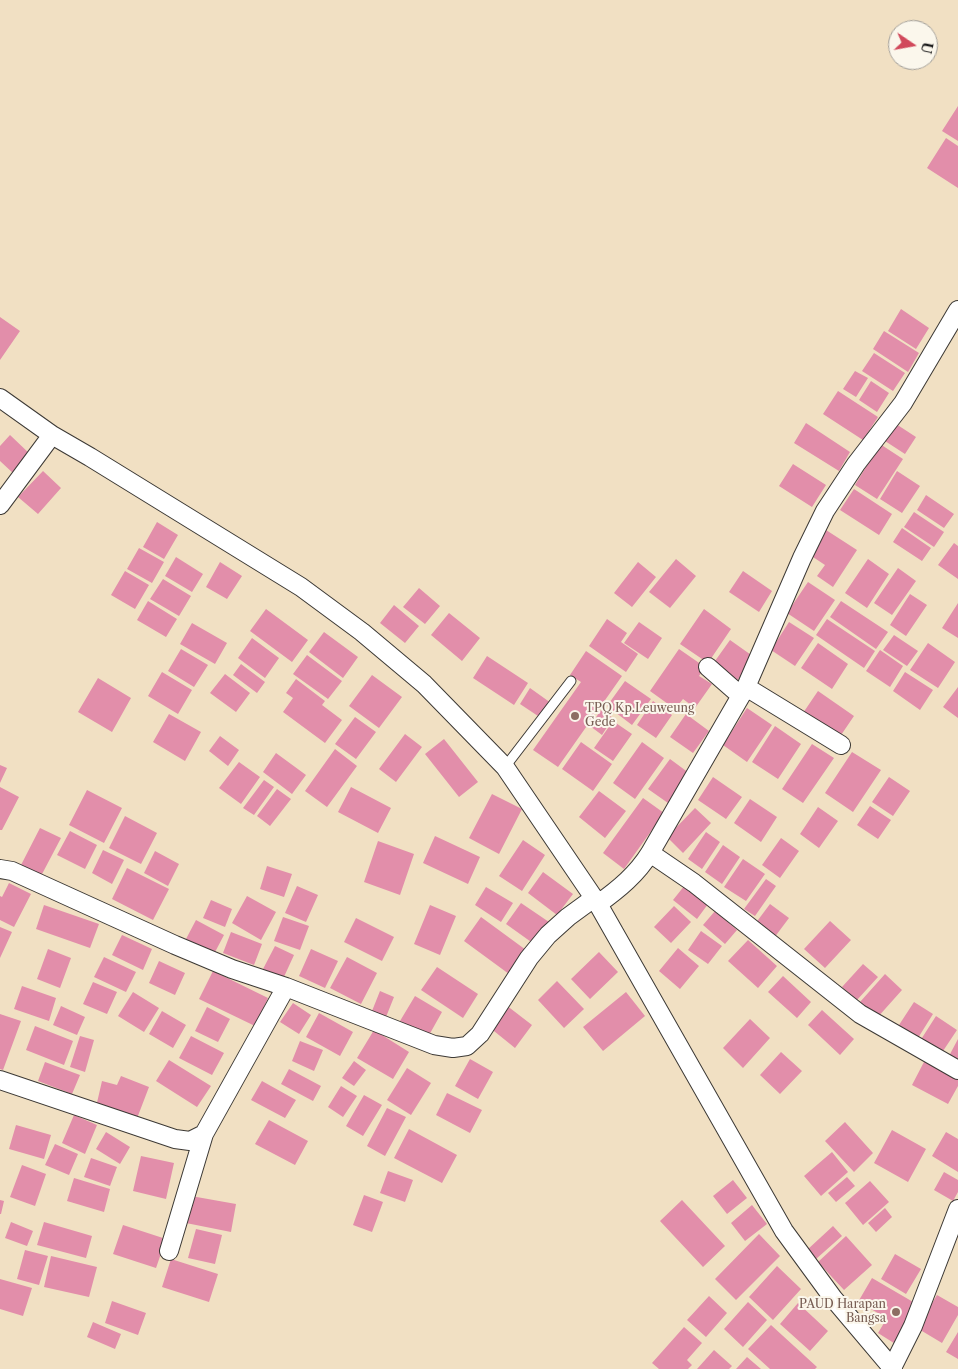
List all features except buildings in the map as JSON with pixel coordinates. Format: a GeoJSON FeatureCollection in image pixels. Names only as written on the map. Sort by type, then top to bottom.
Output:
{"type":"FeatureCollection","features":[{"type":"Feature","properties":{"kind":"street"},"geometry":{"type":"LineString","coordinates":[[0,869],[12,871],[200,955],[434,1045],[453,1048],[467,1046],[480,1034],[529,958],[548,935],[568,917],[622,887],[642,866],[744,692],[802,558],[825,511],[856,464],[903,403],[958,310]]}},
{"type":"Feature","properties":{"kind":"street"},"geometry":{"type":"LineString","coordinates":[[0,398],[52,435],[90,456],[301,587],[362,632],[424,684],[505,767],[596,901],[784,1231],[833,1298],[892,1368],[913,1326],[958,1209]]}},
{"type":"Feature","properties":{"kind":"street"},"geometry":{"type":"LineString","coordinates":[[0,505],[52,435]]}},
{"type":"Feature","properties":{"kind":"street"},"geometry":{"type":"LineString","coordinates":[[708,667],[744,692],[841,745]]}},
{"type":"Feature","properties":{"kind":"street"},"geometry":{"type":"LineString","coordinates":[[650,853],[702,889],[860,1014],[958,1070]]}},
{"type":"Feature","properties":{"kind":"street"},"geometry":{"type":"LineString","coordinates":[[169,1251],[204,1134],[286,987]]}},
{"type":"Feature","properties":{"kind":"street"},"geometry":{"type":"LineString","coordinates":[[0,1080],[175,1139],[190,1141],[204,1134]]}},
{"type":"Feature","properties":{"kind":"lane"},"geometry":{"type":"LineString","coordinates":[[505,767],[571,682]]}},
{"type":"Feature","properties":{"kind":"place","name":"TPQ Kp.Leuweung Gede"},"geometry":{"type":"Point","coordinates":[575,716]}},
{"type":"Feature","properties":{"kind":"place","name":"PAUD Harapan Bangsa"},"geometry":{"type":"Point","coordinates":[896,1312]}}]}
